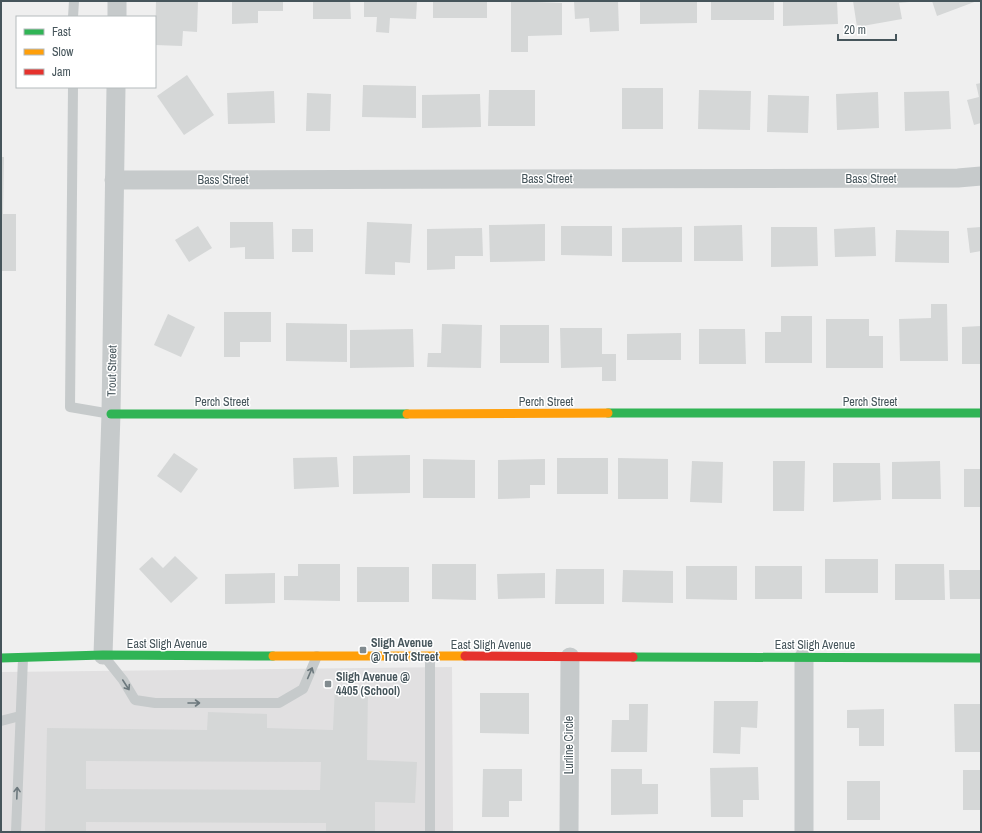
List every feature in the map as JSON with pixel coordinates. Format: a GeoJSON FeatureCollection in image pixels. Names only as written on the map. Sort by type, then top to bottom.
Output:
{"type":"FeatureCollection","features":[{"type":"Feature","properties":{"kind":"street"},"geometry":{"type":"LineString","coordinates":[[117,1],[117,16]]}},
{"type":"Feature","properties":{"kind":"street","name":"Trout Street"},"geometry":{"type":"LineString","coordinates":[[103,655],[111,414],[116,88]]}},
{"type":"Feature","properties":{"kind":"street","name":"Bass Street"},"geometry":{"type":"LineString","coordinates":[[114,180],[958,178],[981,176]]}},
{"type":"Feature","properties":{"kind":"street","name":"Perch Street"},"geometry":{"type":"LineString","coordinates":[[111,414],[981,414]]}},
{"type":"Feature","properties":{"kind":"street","name":"East Sligh Avenue"},"geometry":{"type":"LineString","coordinates":[[1,658],[103,655],[981,658]]}},
{"type":"Feature","properties":{"kind":"street","name":"Lurline Circle"},"geometry":{"type":"LineString","coordinates":[[569,832],[570,657]]}},
{"type":"Feature","properties":{"kind":"street"},"geometry":{"type":"LineString","coordinates":[[804,657],[804,832]]}},
{"type":"Feature","properties":{"kind":"lane"},"geometry":{"type":"LineString","coordinates":[[73,16],[74,1]]}},
{"type":"Feature","properties":{"kind":"lane"},"geometry":{"type":"LineString","coordinates":[[73,88],[70,407],[111,414]]}},
{"type":"Feature","properties":{"kind":"lane"},"geometry":{"type":"LineString","coordinates":[[103,655],[123,680],[135,700],[155,703],[279,703],[303,689],[317,656]]}},
{"type":"Feature","properties":{"kind":"lane"},"geometry":{"type":"LineString","coordinates":[[430,657],[430,832]]}},
{"type":"Feature","properties":{"kind":"lane"},"geometry":{"type":"LineString","coordinates":[[16,832],[23,658]]}},
{"type":"Feature","properties":{"kind":"lane"},"geometry":{"type":"LineString","coordinates":[[1,721],[20,716]]}},
{"type":"Feature","properties":{"kind":"shaded area"},"geometry":{"type":"Polygon","coordinates":[[[452,667],[453,832],[1,832],[1,672],[452,667]]]}},
{"type":"Feature","properties":{"kind":"building"},"geometry":{"type":"Polygon","coordinates":[[[156,1],[198,1],[197,32],[183,31],[182,46],[156,45],[156,1]]]}},
{"type":"Feature","properties":{"kind":"building"},"geometry":{"type":"Polygon","coordinates":[[[232,1],[283,1],[283,11],[258,11],[258,23],[232,24],[232,1]]]}},
{"type":"Feature","properties":{"kind":"building"},"geometry":{"type":"Polygon","coordinates":[[[313,1],[350,1],[351,19],[313,19],[313,1]]]}},
{"type":"Feature","properties":{"kind":"building"},"geometry":{"type":"Polygon","coordinates":[[[364,1],[417,1],[416,19],[390,18],[389,33],[376,32],[377,17],[364,17],[364,1]]]}},
{"type":"Feature","properties":{"kind":"building"},"geometry":{"type":"Polygon","coordinates":[[[433,1],[487,1],[487,18],[433,18],[433,1]]]}},
{"type":"Feature","properties":{"kind":"building"},"geometry":{"type":"Polygon","coordinates":[[[511,1],[562,3],[562,35],[528,36],[528,52],[511,52],[511,1]]]}},
{"type":"Feature","properties":{"kind":"building"},"geometry":{"type":"Polygon","coordinates":[[[574,1],[618,1],[619,31],[590,32],[589,18],[575,19],[574,1]]]}},
{"type":"Feature","properties":{"kind":"building"},"geometry":{"type":"Polygon","coordinates":[[[640,1],[697,1],[697,23],[640,24],[640,1]]]}},
{"type":"Feature","properties":{"kind":"building"},"geometry":{"type":"Polygon","coordinates":[[[711,1],[774,1],[774,20],[711,20],[711,1]]]}},
{"type":"Feature","properties":{"kind":"building"},"geometry":{"type":"Polygon","coordinates":[[[783,1],[837,1],[838,24],[783,26],[783,1]]]}},
{"type":"Feature","properties":{"kind":"building"},"geometry":{"type":"Polygon","coordinates":[[[853,1],[909,2],[899,3],[902,19],[857,27],[853,1]]]}},
{"type":"Feature","properties":{"kind":"building"},"geometry":{"type":"Polygon","coordinates":[[[932,1],[977,1],[937,16],[932,1]]]}},
{"type":"Feature","properties":{"kind":"building"},"geometry":{"type":"Polygon","coordinates":[[[187,75],[214,115],[184,135],[157,96],[187,75]]]}},
{"type":"Feature","properties":{"kind":"building"},"geometry":{"type":"Polygon","coordinates":[[[981,83],[981,123],[974,125],[967,100],[979,97],[976,84],[981,83]]]}},
{"type":"Feature","properties":{"kind":"building"},"geometry":{"type":"Polygon","coordinates":[[[363,85],[416,86],[416,118],[362,117],[363,85]]]}},
{"type":"Feature","properties":{"kind":"building"},"geometry":{"type":"Polygon","coordinates":[[[622,88],[663,88],[663,129],[622,129],[622,88]]]}},
{"type":"Feature","properties":{"kind":"building"},"geometry":{"type":"Polygon","coordinates":[[[489,90],[535,90],[535,126],[488,126],[489,90]]]}},
{"type":"Feature","properties":{"kind":"building"},"geometry":{"type":"Polygon","coordinates":[[[699,90],[751,91],[750,130],[698,129],[699,90]]]}},
{"type":"Feature","properties":{"kind":"building"},"geometry":{"type":"Polygon","coordinates":[[[274,91],[275,123],[228,124],[227,93],[274,91]]]}},
{"type":"Feature","properties":{"kind":"building"},"geometry":{"type":"Polygon","coordinates":[[[949,91],[951,129],[905,131],[904,92],[949,91]]]}},
{"type":"Feature","properties":{"kind":"building"},"geometry":{"type":"Polygon","coordinates":[[[878,92],[879,128],[837,130],[836,94],[878,92]]]}},
{"type":"Feature","properties":{"kind":"building"},"geometry":{"type":"Polygon","coordinates":[[[307,93],[331,94],[330,131],[306,131],[307,93]]]}},
{"type":"Feature","properties":{"kind":"building"},"geometry":{"type":"Polygon","coordinates":[[[480,94],[481,127],[422,128],[422,95],[480,94]]]}},
{"type":"Feature","properties":{"kind":"building"},"geometry":{"type":"Polygon","coordinates":[[[768,95],[809,96],[808,133],[767,132],[768,95]]]}},
{"type":"Feature","properties":{"kind":"building"},"geometry":{"type":"Polygon","coordinates":[[[1,157],[4,157],[3,214],[16,214],[16,271],[1,271],[1,157]]]}},
{"type":"Feature","properties":{"kind":"building"},"geometry":{"type":"Polygon","coordinates":[[[230,222],[273,222],[274,259],[245,259],[245,247],[230,248],[230,222]]]}},
{"type":"Feature","properties":{"kind":"building"},"geometry":{"type":"Polygon","coordinates":[[[367,222],[412,224],[410,263],[395,262],[395,275],[365,274],[367,222]]]}},
{"type":"Feature","properties":{"kind":"building"},"geometry":{"type":"Polygon","coordinates":[[[545,224],[545,261],[490,262],[489,225],[545,224]]]}},
{"type":"Feature","properties":{"kind":"building"},"geometry":{"type":"Polygon","coordinates":[[[742,225],[743,261],[694,261],[694,226],[742,225]]]}},
{"type":"Feature","properties":{"kind":"building"},"geometry":{"type":"Polygon","coordinates":[[[198,226],[212,248],[189,262],[175,240],[198,226]]]}},
{"type":"Feature","properties":{"kind":"building"},"geometry":{"type":"Polygon","coordinates":[[[561,226],[612,226],[612,256],[561,255],[561,226]]]}},
{"type":"Feature","properties":{"kind":"building"},"geometry":{"type":"Polygon","coordinates":[[[682,227],[682,262],[622,262],[622,228],[682,227]]]}},
{"type":"Feature","properties":{"kind":"building"},"geometry":{"type":"Polygon","coordinates":[[[771,227],[817,227],[818,266],[771,267],[771,227]]]}},
{"type":"Feature","properties":{"kind":"building"},"geometry":{"type":"Polygon","coordinates":[[[875,227],[876,256],[835,257],[834,229],[875,227]]]}},
{"type":"Feature","properties":{"kind":"building"},"geometry":{"type":"Polygon","coordinates":[[[981,227],[981,251],[970,253],[967,228],[981,227]]]}},
{"type":"Feature","properties":{"kind":"building"},"geometry":{"type":"Polygon","coordinates":[[[482,228],[483,256],[455,256],[455,269],[427,270],[427,229],[482,228]]]}},
{"type":"Feature","properties":{"kind":"building"},"geometry":{"type":"Polygon","coordinates":[[[292,229],[313,229],[313,252],[292,252],[292,229]]]}},
{"type":"Feature","properties":{"kind":"building"},"geometry":{"type":"Polygon","coordinates":[[[896,230],[949,231],[949,263],[895,262],[896,230]]]}},
{"type":"Feature","properties":{"kind":"building"},"geometry":{"type":"Polygon","coordinates":[[[931,304],[947,304],[948,361],[900,361],[899,319],[931,318],[931,304]]]}},
{"type":"Feature","properties":{"kind":"building"},"geometry":{"type":"Polygon","coordinates":[[[224,312],[271,312],[271,342],[240,342],[240,357],[224,357],[224,312]]]}},
{"type":"Feature","properties":{"kind":"building"},"geometry":{"type":"Polygon","coordinates":[[[168,314],[195,327],[181,357],[154,345],[168,314]]]}},
{"type":"Feature","properties":{"kind":"building"},"geometry":{"type":"Polygon","coordinates":[[[781,316],[812,316],[812,363],[765,363],[765,332],[781,332],[781,316]]]}},
{"type":"Feature","properties":{"kind":"building"},"geometry":{"type":"Polygon","coordinates":[[[826,319],[869,319],[869,336],[883,336],[883,368],[826,368],[826,319]]]}},
{"type":"Feature","properties":{"kind":"building"},"geometry":{"type":"Polygon","coordinates":[[[286,323],[347,324],[347,362],[286,361],[286,323]]]}},
{"type":"Feature","properties":{"kind":"building"},"geometry":{"type":"Polygon","coordinates":[[[442,324],[482,325],[481,368],[427,367],[428,353],[441,353],[442,324]]]}},
{"type":"Feature","properties":{"kind":"building"},"geometry":{"type":"Polygon","coordinates":[[[500,325],[549,325],[549,363],[500,363],[500,325]]]}},
{"type":"Feature","properties":{"kind":"building"},"geometry":{"type":"Polygon","coordinates":[[[981,326],[981,364],[962,364],[962,327],[981,326]]]}},
{"type":"Feature","properties":{"kind":"building"},"geometry":{"type":"Polygon","coordinates":[[[560,328],[602,328],[602,354],[616,354],[616,381],[602,381],[602,367],[561,368],[560,328]]]}},
{"type":"Feature","properties":{"kind":"building"},"geometry":{"type":"Polygon","coordinates":[[[413,329],[414,367],[350,368],[350,330],[413,329]]]}},
{"type":"Feature","properties":{"kind":"building"},"geometry":{"type":"Polygon","coordinates":[[[699,329],[745,329],[746,364],[699,364],[699,329]]]}},
{"type":"Feature","properties":{"kind":"building"},"geometry":{"type":"Polygon","coordinates":[[[681,333],[681,360],[627,360],[627,334],[681,333]]]}},
{"type":"Feature","properties":{"kind":"building"},"geometry":{"type":"Polygon","coordinates":[[[174,453],[198,469],[181,493],[157,476],[174,453]]]}},
{"type":"Feature","properties":{"kind":"building"},"geometry":{"type":"Polygon","coordinates":[[[410,455],[410,493],[353,494],[353,456],[410,455]]]}},
{"type":"Feature","properties":{"kind":"building"},"geometry":{"type":"Polygon","coordinates":[[[337,457],[339,487],[294,489],[293,458],[337,457]]]}},
{"type":"Feature","properties":{"kind":"building"},"geometry":{"type":"Polygon","coordinates":[[[557,458],[608,458],[608,494],[557,494],[557,458]]]}},
{"type":"Feature","properties":{"kind":"building"},"geometry":{"type":"Polygon","coordinates":[[[618,458],[668,459],[668,499],[618,499],[618,458]]]}},
{"type":"Feature","properties":{"kind":"building"},"geometry":{"type":"Polygon","coordinates":[[[423,459],[475,460],[475,498],[423,498],[423,459]]]}},
{"type":"Feature","properties":{"kind":"building"},"geometry":{"type":"Polygon","coordinates":[[[545,459],[545,485],[530,485],[530,498],[498,499],[498,460],[545,459]]]}},
{"type":"Feature","properties":{"kind":"building"},"geometry":{"type":"Polygon","coordinates":[[[692,461],[723,462],[722,503],[690,502],[692,461]]]}},
{"type":"Feature","properties":{"kind":"building"},"geometry":{"type":"Polygon","coordinates":[[[773,461],[805,461],[804,511],[773,511],[773,461]]]}},
{"type":"Feature","properties":{"kind":"building"},"geometry":{"type":"Polygon","coordinates":[[[940,461],[941,499],[892,499],[892,462],[940,461]]]}},
{"type":"Feature","properties":{"kind":"building"},"geometry":{"type":"Polygon","coordinates":[[[833,463],[880,463],[881,500],[833,502],[833,463]]]}},
{"type":"Feature","properties":{"kind":"building"},"geometry":{"type":"Polygon","coordinates":[[[964,469],[981,469],[981,507],[964,507],[964,469]]]}},
{"type":"Feature","properties":{"kind":"building"},"geometry":{"type":"Polygon","coordinates":[[[175,556],[198,578],[171,603],[139,569],[152,557],[163,568],[175,556]]]}},
{"type":"Feature","properties":{"kind":"building"},"geometry":{"type":"Polygon","coordinates":[[[825,559],[878,559],[878,593],[825,593],[825,559]]]}},
{"type":"Feature","properties":{"kind":"building"},"geometry":{"type":"Polygon","coordinates":[[[298,564],[340,564],[340,601],[284,600],[284,576],[298,576],[298,564]]]}},
{"type":"Feature","properties":{"kind":"building"},"geometry":{"type":"Polygon","coordinates":[[[432,564],[476,564],[476,600],[432,599],[432,564]]]}},
{"type":"Feature","properties":{"kind":"building"},"geometry":{"type":"Polygon","coordinates":[[[895,564],[944,564],[945,600],[895,600],[895,564]]]}},
{"type":"Feature","properties":{"kind":"building"},"geometry":{"type":"Polygon","coordinates":[[[686,566],[737,566],[737,600],[686,599],[686,566]]]}},
{"type":"Feature","properties":{"kind":"building"},"geometry":{"type":"Polygon","coordinates":[[[755,566],[802,566],[802,599],[755,599],[755,566]]]}},
{"type":"Feature","properties":{"kind":"building"},"geometry":{"type":"Polygon","coordinates":[[[357,567],[409,567],[409,602],[357,602],[357,567]]]}},
{"type":"Feature","properties":{"kind":"building"},"geometry":{"type":"Polygon","coordinates":[[[556,569],[604,569],[604,604],[555,604],[556,569]]]}},
{"type":"Feature","properties":{"kind":"building"},"geometry":{"type":"Polygon","coordinates":[[[623,570],[673,571],[673,603],[622,602],[623,570]]]}},
{"type":"Feature","properties":{"kind":"building"},"geometry":{"type":"Polygon","coordinates":[[[949,570],[981,570],[981,599],[950,599],[949,570]]]}},
{"type":"Feature","properties":{"kind":"building"},"geometry":{"type":"Polygon","coordinates":[[[275,573],[275,603],[225,604],[225,574],[275,573]]]}},
{"type":"Feature","properties":{"kind":"building"},"geometry":{"type":"Polygon","coordinates":[[[545,573],[545,598],[498,599],[497,574],[545,573]]]}},
{"type":"Feature","properties":{"kind":"building"},"geometry":{"type":"Polygon","coordinates":[[[335,687],[368,689],[367,760],[417,762],[415,803],[375,802],[375,832],[326,832],[326,823],[86,822],[86,832],[45,832],[47,728],[207,730],[208,712],[267,714],[267,728],[333,730],[335,687]],[[86,761],[86,789],[320,790],[321,762],[86,761]]]}},
{"type":"Feature","properties":{"kind":"building"},"geometry":{"type":"Polygon","coordinates":[[[480,693],[529,693],[529,734],[480,733],[480,693]]]}},
{"type":"Feature","properties":{"kind":"building"},"geometry":{"type":"Polygon","coordinates":[[[714,701],[758,701],[757,728],[741,727],[740,754],[713,753],[714,701]]]}},
{"type":"Feature","properties":{"kind":"building"},"geometry":{"type":"Polygon","coordinates":[[[629,704],[648,704],[647,752],[611,752],[612,720],[629,720],[629,704]]]}},
{"type":"Feature","properties":{"kind":"building"},"geometry":{"type":"Polygon","coordinates":[[[954,704],[981,704],[981,752],[955,752],[954,704]]]}},
{"type":"Feature","properties":{"kind":"building"},"geometry":{"type":"Polygon","coordinates":[[[884,709],[884,746],[859,746],[859,728],[847,728],[847,710],[884,709]]]}},
{"type":"Feature","properties":{"kind":"building"},"geometry":{"type":"Polygon","coordinates":[[[758,767],[759,800],[743,800],[743,817],[711,817],[710,768],[758,767]]]}},
{"type":"Feature","properties":{"kind":"building"},"geometry":{"type":"Polygon","coordinates":[[[483,769],[522,769],[522,801],[509,801],[509,817],[482,817],[483,769]]]}},
{"type":"Feature","properties":{"kind":"building"},"geometry":{"type":"Polygon","coordinates":[[[611,769],[642,769],[642,784],[658,784],[658,814],[611,815],[611,769]]]}},
{"type":"Feature","properties":{"kind":"building"},"geometry":{"type":"Polygon","coordinates":[[[963,770],[981,770],[981,810],[963,810],[963,770]]]}},
{"type":"Feature","properties":{"kind":"building"},"geometry":{"type":"Polygon","coordinates":[[[847,781],[880,781],[880,820],[847,820],[847,781]]]}},
{"type":"Feature","properties":{"kind":"traffic: fast"},"geometry":{"type":"LineString","coordinates":[[608,413],[981,413]]}},
{"type":"Feature","properties":{"kind":"traffic: fast"},"geometry":{"type":"LineString","coordinates":[[111,414],[407,414]]}},
{"type":"Feature","properties":{"kind":"traffic: fast"},"geometry":{"type":"LineString","coordinates":[[1,658],[103,655],[273,656]]}},
{"type":"Feature","properties":{"kind":"traffic: fast"},"geometry":{"type":"LineString","coordinates":[[633,657],[981,658]]}},
{"type":"Feature","properties":{"kind":"traffic: slow"},"geometry":{"type":"LineString","coordinates":[[407,414],[608,413]]}},
{"type":"Feature","properties":{"kind":"traffic: slow"},"geometry":{"type":"LineString","coordinates":[[273,656],[465,656]]}},
{"type":"Feature","properties":{"kind":"traffic: jam"},"geometry":{"type":"LineString","coordinates":[[465,656],[633,657]]}},
{"type":"Feature","properties":{"kind":"place","name":"Sligh Avenue @ Trout Street"},"geometry":{"type":"Point","coordinates":[363,650]}},
{"type":"Feature","properties":{"kind":"place","name":"Sligh Avenue @ 4405 (School)"},"geometry":{"type":"Point","coordinates":[328,684]}}]}
